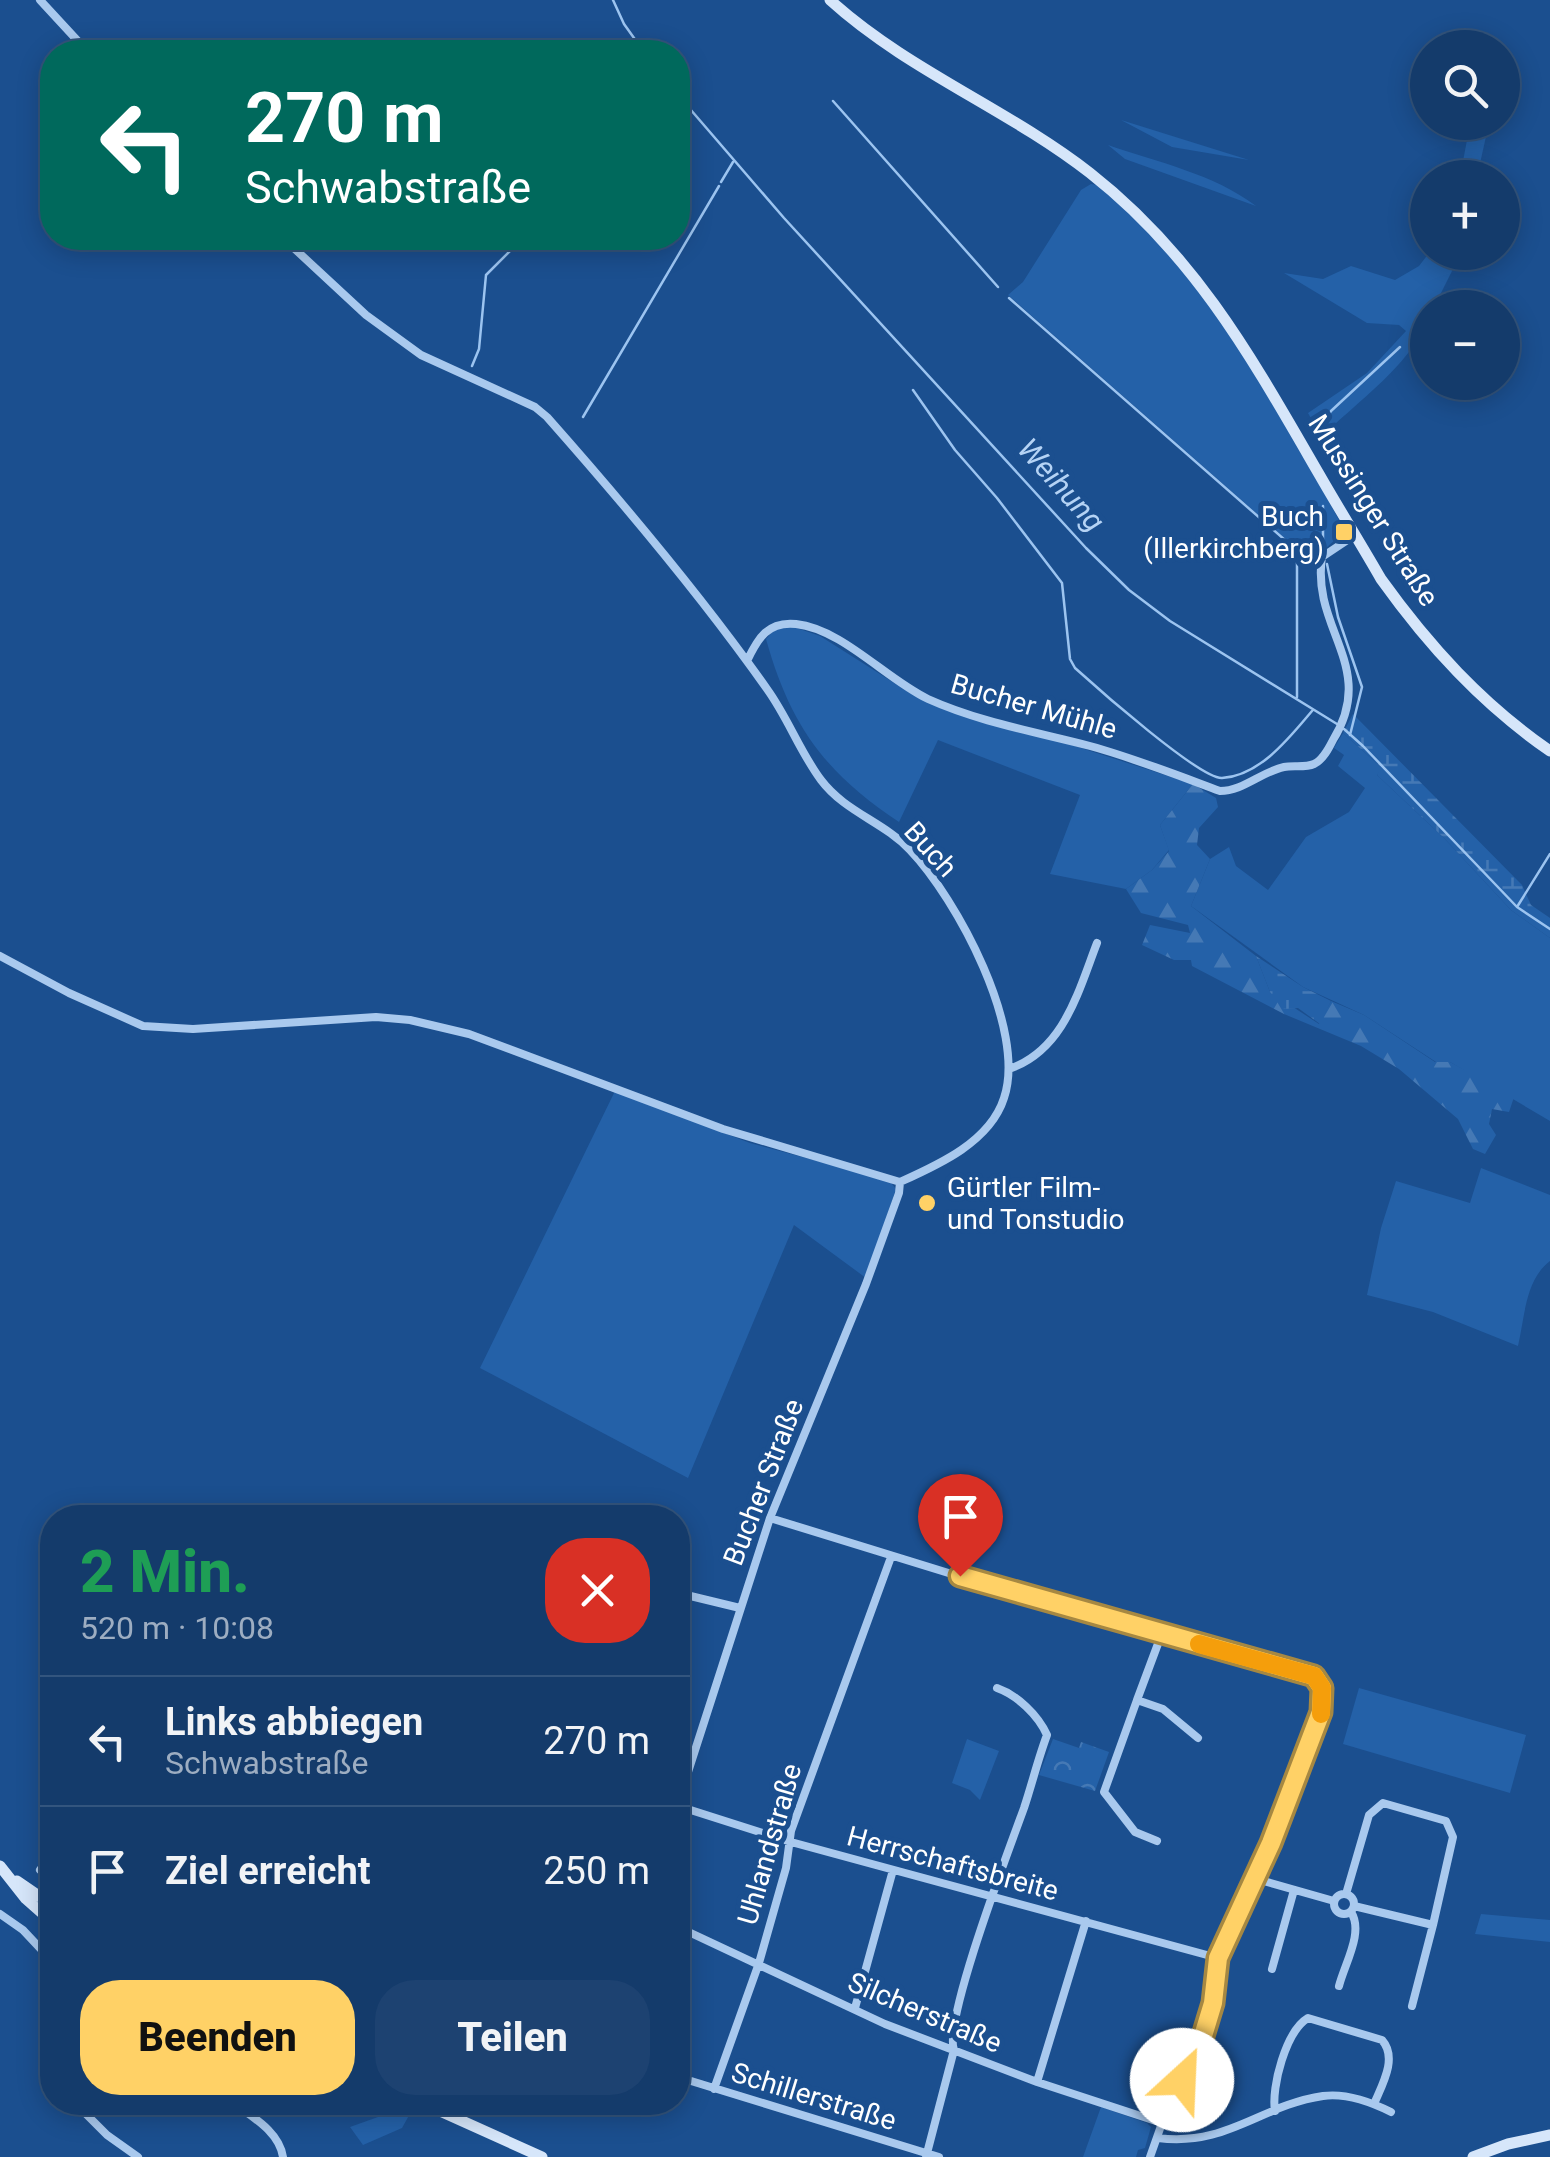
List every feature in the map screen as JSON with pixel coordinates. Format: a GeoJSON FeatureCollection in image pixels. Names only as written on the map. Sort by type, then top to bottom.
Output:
{"type":"FeatureCollection","features":[{"type":"Feature","properties":{"kind":"street"},"geometry":{"type":"LineString","coordinates":[[40,0],[77,40]]}},
{"type":"Feature","properties":{"kind":"street","name":"Mussinger Straße"},"geometry":{"type":"LineString","coordinates":[[830,0],[876,36],[1041,137],[1151,225],[1188,267],[1248,350],[1381,579],[1427,640],[1492,707],[1550,750]]}},
{"type":"Feature","properties":{"kind":"street"},"geometry":{"type":"LineString","coordinates":[[297,250],[366,315],[420,354],[535,407],[547,417],[609,487],[746,661]]}},
{"type":"Feature","properties":{"kind":"street","name":"Bucher Mühle"},"geometry":{"type":"LineString","coordinates":[[746,661],[770,626],[782,623],[812,627],[925,697],[961,712],[1128,757],[1220,791],[1233,791],[1284,767],[1314,764],[1324,756],[1346,717],[1351,680],[1319,578],[1322,557],[1355,534]]}},
{"type":"Feature","properties":{"kind":"street","name":"Buch"},"geometry":{"type":"LineString","coordinates":[[746,661],[831,794],[910,850],[932,878],[988,975],[1009,1069]]}},
{"type":"Feature","properties":{"kind":"street"},"geometry":{"type":"LineString","coordinates":[[0,956],[68,993],[143,1026],[193,1029],[376,1017],[433,1025],[468,1034],[723,1129],[900,1182],[946,1160],[981,1133],[1004,1098],[1009,1069],[1045,1048],[1064,1024],[1097,943]]}},
{"type":"Feature","properties":{"kind":"street","name":"Bucher Straße"},"geometry":{"type":"LineString","coordinates":[[690,1766],[770,1518],[866,1284],[900,1182]]}},
{"type":"Feature","properties":{"kind":"street"},"geometry":{"type":"LineString","coordinates":[[770,1518],[890,1557],[1314,1676],[1322,1688],[1321,1712],[1288,1803],[1218,1958],[1213,2003],[1203,2036],[1162,2122],[1150,2157]]}},
{"type":"Feature","properties":{"kind":"street","name":"Uhlandstraße"},"geometry":{"type":"LineString","coordinates":[[714,2089],[759,1963],[792,1842],[791,1831],[890,1557]]}},
{"type":"Feature","properties":{"kind":"street"},"geometry":{"type":"LineString","coordinates":[[690,1595],[740,1608]]}},
{"type":"Feature","properties":{"kind":"street"},"geometry":{"type":"LineString","coordinates":[[1156,1841],[1135,1832],[1104,1792],[1162,1634]]}},
{"type":"Feature","properties":{"kind":"street"},"geometry":{"type":"LineString","coordinates":[[927,2155],[954,2050],[951,2042],[991,1896],[1048,1735],[1011,1693],[997,1688]]}},
{"type":"Feature","properties":{"kind":"street"},"geometry":{"type":"LineString","coordinates":[[1137,1700],[1163,1709],[1198,1738]]}},
{"type":"Feature","properties":{"kind":"street"},"geometry":{"type":"LineString","coordinates":[[1346,1894],[1374,1808],[1383,1803],[1446,1821],[1453,1837],[1412,2006]]}},
{"type":"Feature","properties":{"kind":"street","name":"Herrschaftsbreite"},"geometry":{"type":"LineString","coordinates":[[690,1808],[792,1842],[1218,1958]]}},
{"type":"Feature","properties":{"kind":"street"},"geometry":{"type":"LineString","coordinates":[[855,2008],[892,1870]]}},
{"type":"Feature","properties":{"kind":"street"},"geometry":{"type":"LineString","coordinates":[[3,1876],[40,1898]]}},
{"type":"Feature","properties":{"kind":"street"},"geometry":{"type":"LineString","coordinates":[[3,1876],[40,1911]]}},
{"type":"Feature","properties":{"kind":"street"},"geometry":{"type":"LineString","coordinates":[[1253,1878],[1334,1900]]}},
{"type":"Feature","properties":{"kind":"street"},"geometry":{"type":"LineString","coordinates":[[1272,1970],[1294,1890]]}},
{"type":"Feature","properties":{"kind":"street"},"geometry":{"type":"LineString","coordinates":[[1334,1900],[1346,1894],[1352,1897],[1356,1920],[1355,1943],[1348,1953],[1339,1986]]}},
{"type":"Feature","properties":{"kind":"street"},"geometry":{"type":"LineString","coordinates":[[1334,1900],[1338,1912],[1353,1909],[1432,1925]]}},
{"type":"Feature","properties":{"kind":"street"},"geometry":{"type":"LineString","coordinates":[[0,1914],[40,1948]]}},
{"type":"Feature","properties":{"kind":"street"},"geometry":{"type":"LineString","coordinates":[[1037,2082],[1086,1922]]}},
{"type":"Feature","properties":{"kind":"street","name":"Silcherstraße"},"geometry":{"type":"LineString","coordinates":[[690,1931],[885,2024],[1037,2082],[1162,2122]]}},
{"type":"Feature","properties":{"kind":"street"},"geometry":{"type":"LineString","coordinates":[[1276,2111],[1274,2086],[1295,2030],[1308,2018],[1382,2040],[1386,2045],[1390,2060],[1374,2104]]}},
{"type":"Feature","properties":{"kind":"street","name":"Schillerstraße"},"geometry":{"type":"LineString","coordinates":[[690,2080],[939,2157]]}},
{"type":"Feature","properties":{"kind":"street"},"geometry":{"type":"LineString","coordinates":[[1158,2138],[1188,2141],[1235,2130],[1323,2096],[1343,2096],[1391,2112]]}},
{"type":"Feature","properties":{"kind":"street"},"geometry":{"type":"LineString","coordinates":[[87,2115],[138,2157]]}},
{"type":"Feature","properties":{"kind":"street"},"geometry":{"type":"LineString","coordinates":[[249,2115],[277,2139],[282,2157]]}},
{"type":"Feature","properties":{"kind":"street"},"geometry":{"type":"LineString","coordinates":[[449,2115],[542,2157]]}},
{"type":"Feature","properties":{"kind":"street"},"geometry":{"type":"LineString","coordinates":[[1473,2157],[1550,2135]]}},
{"type":"Feature","properties":{"kind":"green space"},"geometry":{"type":"Polygon","coordinates":[[[1121,120],[1249,160],[1172,147],[1121,120]]]}},
{"type":"Feature","properties":{"kind":"green space"},"geometry":{"type":"Polygon","coordinates":[[[1467,140],[1485,140],[1481,160],[1463,160],[1467,140]]]}},
{"type":"Feature","properties":{"kind":"green space"},"geometry":{"type":"Polygon","coordinates":[[[1108,145],[1204,177],[1256,206],[1125,159],[1108,145]]]}},
{"type":"Feature","properties":{"kind":"green space"},"geometry":{"type":"Polygon","coordinates":[[[1098,185],[1124,206],[1203,292],[1284,420],[1339,520],[1338,537],[1325,549],[1309,544],[1296,548],[1008,295],[1023,282],[1081,190],[1098,185]]]}},
{"type":"Feature","properties":{"kind":"green space"},"geometry":{"type":"Polygon","coordinates":[[[1351,266],[1395,280],[1412,270],[1452,270],[1442,290],[1410,290],[1410,350],[1331,428],[1327,447],[1308,413],[1367,373],[1406,331],[1399,325],[1367,323],[1284,273],[1323,279],[1351,266]]]}},
{"type":"Feature","properties":{"kind":"green space"},"geometry":{"type":"Polygon","coordinates":[[[788,625],[820,636],[910,693],[1193,784],[1160,825],[1169,850],[1152,870],[1126,889],[1050,874],[1080,795],[938,740],[899,822],[850,785],[799,722],[766,639],[775,629],[788,625]]]}},
{"type":"Feature","properties":{"kind":"green space"},"geometry":{"type":"Polygon","coordinates":[[[1353,714],[1522,885],[1531,905],[1550,918],[1550,938],[1511,910],[1444,838],[1377,775],[1381,767],[1343,733],[1353,714]]]}},
{"type":"Feature","properties":{"kind":"green space"},"geometry":{"type":"Polygon","coordinates":[[[1343,733],[1382,768],[1377,775],[1444,838],[1511,910],[1550,938],[1550,1121],[1450,1062],[1436,1062],[1364,1015],[1303,987],[1191,906],[1210,859],[1229,847],[1236,866],[1268,890],[1306,837],[1349,812],[1365,788],[1338,766],[1344,755],[1334,748],[1343,733]]]}},
{"type":"Feature","properties":{"kind":"green space"},"geometry":{"type":"Polygon","coordinates":[[[1193,784],[1216,798],[1218,807],[1199,828],[1197,845],[1210,859],[1191,906],[1256,956],[1270,992],[1319,1024],[1331,1001],[1364,1015],[1435,1062],[1450,1062],[1514,1097],[1509,1112],[1492,1109],[1489,1124],[1496,1135],[1485,1154],[1473,1149],[1458,1119],[1399,1069],[1361,1046],[1284,1014],[1192,966],[1191,960],[1174,960],[1142,945],[1150,925],[1190,933],[1188,925],[1141,913],[1126,889],[1169,851],[1160,825],[1193,784]]]}},
{"type":"Feature","properties":{"kind":"green space"},"geometry":{"type":"Polygon","coordinates":[[[1256,956],[1331,1001],[1320,1024],[1298,1008],[1284,1009],[1270,992],[1256,956]]]}},
{"type":"Feature","properties":{"kind":"green space"},"geometry":{"type":"Polygon","coordinates":[[[615,1091],[750,1143],[889,1180],[896,1189],[866,1278],[794,1225],[688,1478],[480,1368],[615,1091]]]}},
{"type":"Feature","properties":{"kind":"green space"},"geometry":{"type":"Polygon","coordinates":[[[1481,1168],[1550,1195],[1550,1261],[1531,1288],[1518,1346],[1433,1312],[1367,1295],[1396,1181],[1470,1203],[1481,1168]]]}},
{"type":"Feature","properties":{"kind":"green space"},"geometry":{"type":"Polygon","coordinates":[[[1359,1688],[1526,1735],[1510,1793],[1343,1744],[1359,1688]]]}},
{"type":"Feature","properties":{"kind":"green space"},"geometry":{"type":"Polygon","coordinates":[[[967,1739],[999,1751],[980,1800],[970,1790],[952,1783],[967,1739]]]}},
{"type":"Feature","properties":{"kind":"green space"},"geometry":{"type":"Polygon","coordinates":[[[1053,1739],[1079,1748],[1081,1742],[1109,1752],[1095,1791],[1039,1775],[1053,1739]]]}},
{"type":"Feature","properties":{"kind":"green space"},"geometry":{"type":"Polygon","coordinates":[[[1481,1914],[1550,1920],[1550,1942],[1475,1934],[1481,1914]]]}},
{"type":"Feature","properties":{"kind":"green space"},"geometry":{"type":"Polygon","coordinates":[[[1101,2107],[1151,2127],[1145,2148],[1138,2150],[1136,2157],[1083,2157],[1101,2107]]]}},
{"type":"Feature","properties":{"kind":"green space"},"geometry":{"type":"Polygon","coordinates":[[[384,2115],[409,2115],[402,2128],[363,2145],[350,2127],[384,2115]]]}},
{"type":"Feature","properties":{"kind":"waterway","name":"Weihung"},"geometry":{"type":"LineString","coordinates":[[613,0],[635,40]]}},
{"type":"Feature","properties":{"kind":"waterway"},"geometry":{"type":"LineString","coordinates":[[833,101],[998,287]]}},
{"type":"Feature","properties":{"kind":"waterway","name":"Weihung"},"geometry":{"type":"LineString","coordinates":[[690,109],[784,218],[1129,590],[1170,621],[1337,724]]}},
{"type":"Feature","properties":{"kind":"waterway"},"geometry":{"type":"LineString","coordinates":[[721,182],[733,162]]}},
{"type":"Feature","properties":{"kind":"waterway"},"geometry":{"type":"LineString","coordinates":[[690,235],[719,186]]}},
{"type":"Feature","properties":{"kind":"waterway"},"geometry":{"type":"LineString","coordinates":[[472,366],[479,349],[486,275],[511,250]]}},
{"type":"Feature","properties":{"kind":"waterway"},"geometry":{"type":"LineString","coordinates":[[583,417],[681,250]]}},
{"type":"Feature","properties":{"kind":"waterway"},"geometry":{"type":"LineString","coordinates":[[1009,298],[1294,548]]}},
{"type":"Feature","properties":{"kind":"waterway"},"geometry":{"type":"LineString","coordinates":[[1325,442],[1325,422],[1331,411],[1400,347]]}},
{"type":"Feature","properties":{"kind":"waterway"},"geometry":{"type":"LineString","coordinates":[[913,390],[955,450],[1062,583],[1070,659],[1075,668],[1148,731],[1193,764],[1222,778],[1236,776],[1261,763],[1312,711]]}},
{"type":"Feature","properties":{"kind":"waterway"},"geometry":{"type":"LineString","coordinates":[[1323,506],[1323,545]]}},
{"type":"Feature","properties":{"kind":"waterway"},"geometry":{"type":"LineString","coordinates":[[1297,554],[1297,697]]}},
{"type":"Feature","properties":{"kind":"waterway"},"geometry":{"type":"LineString","coordinates":[[1327,564],[1338,617],[1362,687],[1350,735]]}},
{"type":"Feature","properties":{"kind":"waterway","name":"Weihung"},"geometry":{"type":"LineString","coordinates":[[1344,729],[1517,907],[1550,929]]}},
{"type":"Feature","properties":{"kind":"waterway"},"geometry":{"type":"LineString","coordinates":[[1517,907],[1550,854]]}},
{"type":"Feature","properties":{"kind":"slow traffic"},"geometry":{"type":"LineString","coordinates":[[1199,1644],[1314,1676],[1322,1688],[1321,1714]]}},
{"type":"Feature","properties":{"kind":"place","name":"Buch (Illerkirchberg)"},"geometry":{"type":"Point","coordinates":[1344,532]}},
{"type":"Feature","properties":{"kind":"place","name":"Gürtler Film- und Tonstudio"},"geometry":{"type":"Point","coordinates":[927,1203]}},
{"type":"Feature","properties":{"kind":"route"},"geometry":{"type":"LineString","coordinates":[[960,1576],[1314,1676],[1322,1688],[1321,1712],[1288,1803],[1218,1958],[1213,2003],[1203,2036],[1182,2080]]}}]}
